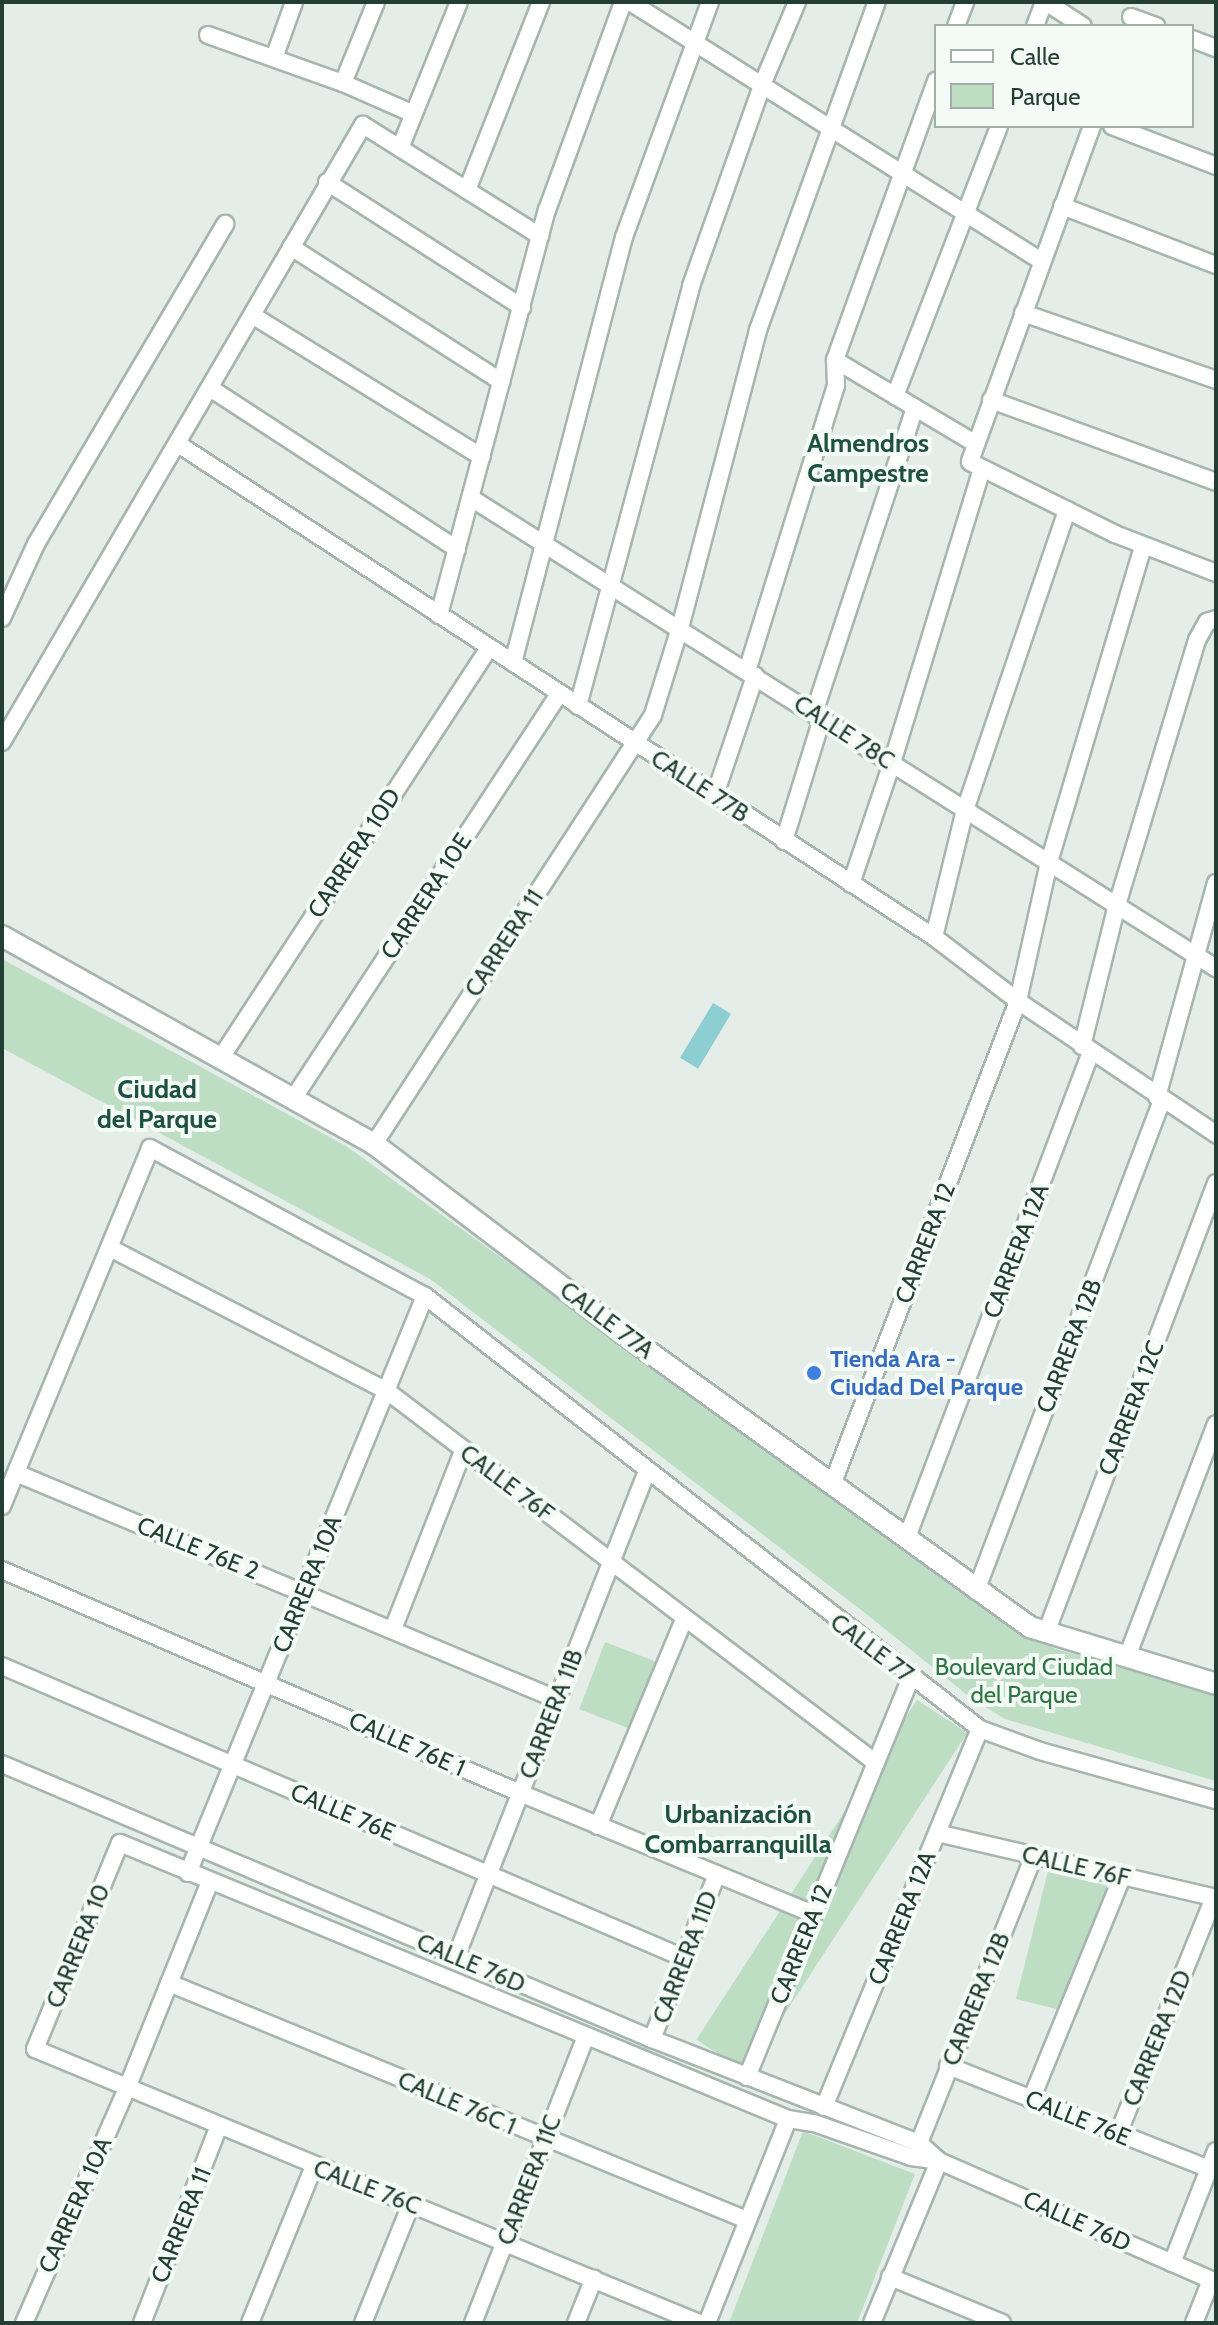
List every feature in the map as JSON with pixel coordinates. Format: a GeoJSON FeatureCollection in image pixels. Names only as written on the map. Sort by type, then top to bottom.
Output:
{"type":"FeatureCollection","features":[{"type":"Feature","properties":{"kind":"street"},"geometry":{"type":"LineString","coordinates":[[274,58],[294,2]]}},
{"type":"Feature","properties":{"kind":"street"},"geometry":{"type":"LineString","coordinates":[[343,83],[376,2]]}},
{"type":"Feature","properties":{"kind":"street"},"geometry":{"type":"LineString","coordinates":[[400,148],[459,2]]}},
{"type":"Feature","properties":{"kind":"street"},"geometry":{"type":"LineString","coordinates":[[467,190],[541,2]]}},
{"type":"Feature","properties":{"kind":"street"},"geometry":{"type":"LineString","coordinates":[[439,615],[540,236],[623,2]]}},
{"type":"Feature","properties":{"kind":"street"},"geometry":{"type":"LineString","coordinates":[[630,2],[902,176],[1042,261]]}},
{"type":"Feature","properties":{"kind":"street"},"geometry":{"type":"LineString","coordinates":[[513,663],[542,542],[624,237],[710,2]]}},
{"type":"Feature","properties":{"kind":"street"},"geometry":{"type":"LineString","coordinates":[[578,706],[691,286],[762,85],[797,2]]}},
{"type":"Feature","properties":{"kind":"street","name":"CARRERA 11"},"geometry":{"type":"LineString","coordinates":[[374,1144],[653,715],[680,628],[758,330],[877,2]]}},
{"type":"Feature","properties":{"kind":"street"},"geometry":{"type":"LineString","coordinates":[[957,24],[965,2]]}},
{"type":"Feature","properties":{"kind":"street"},"geometry":{"type":"LineString","coordinates":[[1036,24],[1045,2],[1080,24]]}},
{"type":"Feature","properties":{"kind":"street"},"geometry":{"type":"LineString","coordinates":[[1131,15],[1151,24]]}},
{"type":"Feature","properties":{"kind":"street"},"geometry":{"type":"LineString","coordinates":[[208,35],[343,83],[414,114]]}},
{"type":"Feature","properties":{"kind":"street"},"geometry":{"type":"LineString","coordinates":[[1194,40],[1216,48]]}},
{"type":"Feature","properties":{"kind":"street"},"geometry":{"type":"LineString","coordinates":[[715,795],[836,386],[835,360],[934,87]]}},
{"type":"Feature","properties":{"kind":"street"},"geometry":{"type":"LineString","coordinates":[[2,742],[363,125],[540,236]]}},
{"type":"Feature","properties":{"kind":"street"},"geometry":{"type":"LineString","coordinates":[[895,396],[968,214],[998,128]]}},
{"type":"Feature","properties":{"kind":"street"},"geometry":{"type":"LineString","coordinates":[[1091,128],[970,462],[1143,546],[1216,573]]}},
{"type":"Feature","properties":{"kind":"street"},"geometry":{"type":"LineString","coordinates":[[1117,128],[1216,166]]}},
{"type":"Feature","properties":{"kind":"street"},"geometry":{"type":"LineString","coordinates":[[327,182],[522,307]]}},
{"type":"Feature","properties":{"kind":"street"},"geometry":{"type":"LineString","coordinates":[[1062,206],[1216,265]]}},
{"type":"Feature","properties":{"kind":"street"},"geometry":{"type":"LineString","coordinates":[[2,618],[36,544],[225,224]]}},
{"type":"Feature","properties":{"kind":"street"},"geometry":{"type":"LineString","coordinates":[[291,247],[502,382]]}},
{"type":"Feature","properties":{"kind":"street"},"geometry":{"type":"LineString","coordinates":[[1023,313],[1216,380]]}},
{"type":"Feature","properties":{"kind":"street"},"geometry":{"type":"LineString","coordinates":[[252,315],[482,457]]}},
{"type":"Feature","properties":{"kind":"street"},"geometry":{"type":"LineString","coordinates":[[835,360],[976,444]]}},
{"type":"Feature","properties":{"kind":"street"},"geometry":{"type":"LineString","coordinates":[[210,388],[457,549]]}},
{"type":"Feature","properties":{"kind":"street"},"geometry":{"type":"LineString","coordinates":[[991,400],[1216,482]]}},
{"type":"Feature","properties":{"kind":"street"},"geometry":{"type":"LineString","coordinates":[[784,841],[818,716],[915,408]]}},
{"type":"Feature","properties":{"kind":"street","name":"CALLE 77B"},"geometry":{"type":"LineString","coordinates":[[178,444],[934,937],[1018,1001],[1216,1134]]}},
{"type":"Feature","properties":{"kind":"street"},"geometry":{"type":"LineString","coordinates":[[851,884],[892,763],[982,468]]}},
{"type":"Feature","properties":{"kind":"street","name":"CALLE 78C"},"geometry":{"type":"LineString","coordinates":[[471,498],[1216,968]]}},
{"type":"Feature","properties":{"kind":"street"},"geometry":{"type":"LineString","coordinates":[[934,937],[965,810],[1067,510]]}},
{"type":"Feature","properties":{"kind":"street","name":"CARRERA 12"},"geometry":{"type":"LineString","coordinates":[[832,1485],[1018,1001],[1049,862],[1143,546]]}},
{"type":"Feature","properties":{"kind":"street","name":"CARRERA 12A"},"geometry":{"type":"LineString","coordinates":[[906,1540],[1087,1049],[1117,905],[1197,640],[1207,622],[1216,619]]}},
{"type":"Feature","properties":{"kind":"street","name":"CARRERA 10D"},"geometry":{"type":"LineString","coordinates":[[220,1059],[489,648]]}},
{"type":"Feature","properties":{"kind":"street","name":"CARRERA 10E"},"geometry":{"type":"LineString","coordinates":[[293,1099],[560,693]]}},
{"type":"Feature","properties":{"kind":"street","name":"CARRERA 12B"},"geometry":{"type":"LineString","coordinates":[[976,1591],[1160,1099],[1194,954],[1216,883]]}},
{"type":"Feature","properties":{"kind":"street","name":"CALLE 77A"},"geometry":{"type":"LineString","coordinates":[[2,936],[374,1144],[620,1331],[976,1591],[1030,1627],[1215,1680]]}},
{"type":"Feature","properties":{"kind":"street","name":"CALLE 77"},"geometry":{"type":"LineString","coordinates":[[110,1248],[150,1148],[425,1296],[980,1729],[1040,1751],[1216,1800]]}},
{"type":"Feature","properties":{"kind":"street","name":"CARRERA 12C"},"geometry":{"type":"LineString","coordinates":[[1046,1633],[1216,1183]]}},
{"type":"Feature","properties":{"kind":"street"},"geometry":{"type":"LineString","coordinates":[[2,1506],[110,1248]]}},
{"type":"Feature","properties":{"kind":"street","name":"CALLE 76F"},"geometry":{"type":"LineString","coordinates":[[110,1248],[387,1391],[876,1763]]}},
{"type":"Feature","properties":{"kind":"street","name":"CARRERA 10A"},"geometry":{"type":"LineString","coordinates":[[188,1873],[425,1296]]}},
{"type":"Feature","properties":{"kind":"street"},"geometry":{"type":"LineString","coordinates":[[1127,1657],[1216,1424]]}},
{"type":"Feature","properties":{"kind":"street"},"geometry":{"type":"LineString","coordinates":[[393,1629],[463,1451]]}},
{"type":"Feature","properties":{"kind":"street","name":"CARRERA 11B"},"geometry":{"type":"LineString","coordinates":[[456,1957],[647,1471]]}},
{"type":"Feature","properties":{"kind":"street","name":"CALLE 76E 2"},"geometry":{"type":"LineString","coordinates":[[16,1473],[556,1699]]}},
{"type":"Feature","properties":{"kind":"street","name":"CALLE 76E 1"},"geometry":{"type":"LineString","coordinates":[[2,1570],[520,1793],[813,1914]]}},
{"type":"Feature","properties":{"kind":"street"},"geometry":{"type":"LineString","coordinates":[[598,1826],[684,1619]]}},
{"type":"Feature","properties":{"kind":"street","name":"CALLE 76E"},"geometry":{"type":"LineString","coordinates":[[2,1666],[684,1958]]}},
{"type":"Feature","properties":{"kind":"street","name":"CARRERA 12"},"geometry":{"type":"LineString","coordinates":[[747,2077],[911,1678]]}},
{"type":"Feature","properties":{"kind":"street","name":"CARRERA 12A"},"geometry":{"type":"LineString","coordinates":[[824,2107],[980,1729]]}},
{"type":"Feature","properties":{"kind":"street","name":"CALLE 76D"},"geometry":{"type":"LineString","coordinates":[[2,1764],[652,2039],[919,2143],[939,2161]]}},
{"type":"Feature","properties":{"kind":"street","name":"CALLE 76F"},"geometry":{"type":"LineString","coordinates":[[937,1833],[1215,1898]]}},
{"type":"Feature","properties":{"kind":"street","name":"CALLE 76D"},"geometry":{"type":"LineString","coordinates":[[120,1843],[788,2119],[814,2123],[911,2157],[939,2161],[1214,2281]]}},
{"type":"Feature","properties":{"kind":"street","name":"CARRERA 10"},"geometry":{"type":"LineString","coordinates":[[35,2049],[120,1843]]}},
{"type":"Feature","properties":{"kind":"street","name":"CARRERA 12B"},"geometry":{"type":"LineString","coordinates":[[919,2143],[1034,1856]]}},
{"type":"Feature","properties":{"kind":"street","name":"CARRERA 11D"},"geometry":{"type":"LineString","coordinates":[[652,2039],[717,1874]]}},
{"type":"Feature","properties":{"kind":"street"},"geometry":{"type":"LineString","coordinates":[[1031,2100],[1122,1877]]}},
{"type":"Feature","properties":{"kind":"street","name":"CARRERA 10A"},"geometry":{"type":"LineString","coordinates":[[24,2323],[127,2088],[210,1882]]}},
{"type":"Feature","properties":{"kind":"street","name":"CARRERA 12D"},"geometry":{"type":"LineString","coordinates":[[1118,2134],[1215,1898]]}},
{"type":"Feature","properties":{"kind":"street","name":"CALLE 76C 1"},"geometry":{"type":"LineString","coordinates":[[169,1983],[747,2220]]}},
{"type":"Feature","properties":{"kind":"street","name":"CARRERA 11C"},"geometry":{"type":"LineString","coordinates":[[473,2323],[586,2036]]}},
{"type":"Feature","properties":{"kind":"street","name":"CALLE 76C"},"geometry":{"type":"LineString","coordinates":[[35,2049],[314,2166],[594,2278],[691,2322]]}},
{"type":"Feature","properties":{"kind":"street","name":"CALLE 76E"},"geometry":{"type":"LineString","coordinates":[[948,2066],[1209,2169]]}},
{"type":"Feature","properties":{"kind":"street"},"geometry":{"type":"LineString","coordinates":[[707,2323],[788,2119]]}},
{"type":"Feature","properties":{"kind":"street","name":"CARRERA 11"},"geometry":{"type":"LineString","coordinates":[[142,2323],[219,2126]]}},
{"type":"Feature","properties":{"kind":"street"},"geometry":{"type":"LineString","coordinates":[[1172,2263],[1216,2151]]}},
{"type":"Feature","properties":{"kind":"street"},"geometry":{"type":"LineString","coordinates":[[872,2323],[939,2161]]}},
{"type":"Feature","properties":{"kind":"street"},"geometry":{"type":"LineString","coordinates":[[250,2323],[314,2166]]}},
{"type":"Feature","properties":{"kind":"street"},"geometry":{"type":"LineString","coordinates":[[363,2323],[411,2204]]}},
{"type":"Feature","properties":{"kind":"street"},"geometry":{"type":"LineString","coordinates":[[890,2277],[1002,2323]]}},
{"type":"Feature","properties":{"kind":"street"},"geometry":{"type":"LineString","coordinates":[[576,2323],[594,2278]]}},
{"type":"Feature","properties":{"kind":"street"},"geometry":{"type":"LineString","coordinates":[[1194,2323],[1214,2281]]}},
{"type":"Feature","properties":{"kind":"green space","name":"Boulevard Ciudad del Parque"},"geometry":{"type":"Polygon","coordinates":[[[2,959],[346,1146],[1023,1633],[1056,1649],[1216,1695],[1216,1781],[1005,1719],[971,1698],[430,1279],[2,1048],[2,959]]]}},
{"type":"Feature","properties":{"kind":"green space"},"geometry":{"type":"Polygon","coordinates":[[[605,1642],[656,1662],[631,1729],[579,1709],[605,1642]]]}},
{"type":"Feature","properties":{"kind":"green space"},"geometry":{"type":"Polygon","coordinates":[[[917,1700],[967,1733],[747,2072],[696,2040],[917,1700]]]}},
{"type":"Feature","properties":{"kind":"green space"},"geometry":{"type":"Polygon","coordinates":[[[1048,1871],[1110,1886],[1078,2015],[1016,1999],[1048,1871]]]}},
{"type":"Feature","properties":{"kind":"green space"},"geometry":{"type":"Polygon","coordinates":[[[803,2131],[915,2174],[857,2323],[729,2323],[803,2131]]]}},
{"type":"Feature","properties":{"kind":"water"},"geometry":{"type":"Polygon","coordinates":[[[713,1003],[731,1014],[698,1069],[680,1058],[713,1003]]]}},
{"type":"Feature","properties":{"kind":"place","name":"Tienda Ara - Ciudad Del Parque"},"geometry":{"type":"Point","coordinates":[814,1373]}},
{"type":"Feature","properties":{"kind":"district","name":"Almendros Campestre"},"geometry":{"type":"Point","coordinates":[868,459]}},
{"type":"Feature","properties":{"kind":"district","name":"Ciudad del Parque"},"geometry":{"type":"Point","coordinates":[157,1105]}},
{"type":"Feature","properties":{"kind":"district","name":"Urbanización Combarranquilla"},"geometry":{"type":"Point","coordinates":[738,1830]}}]}
